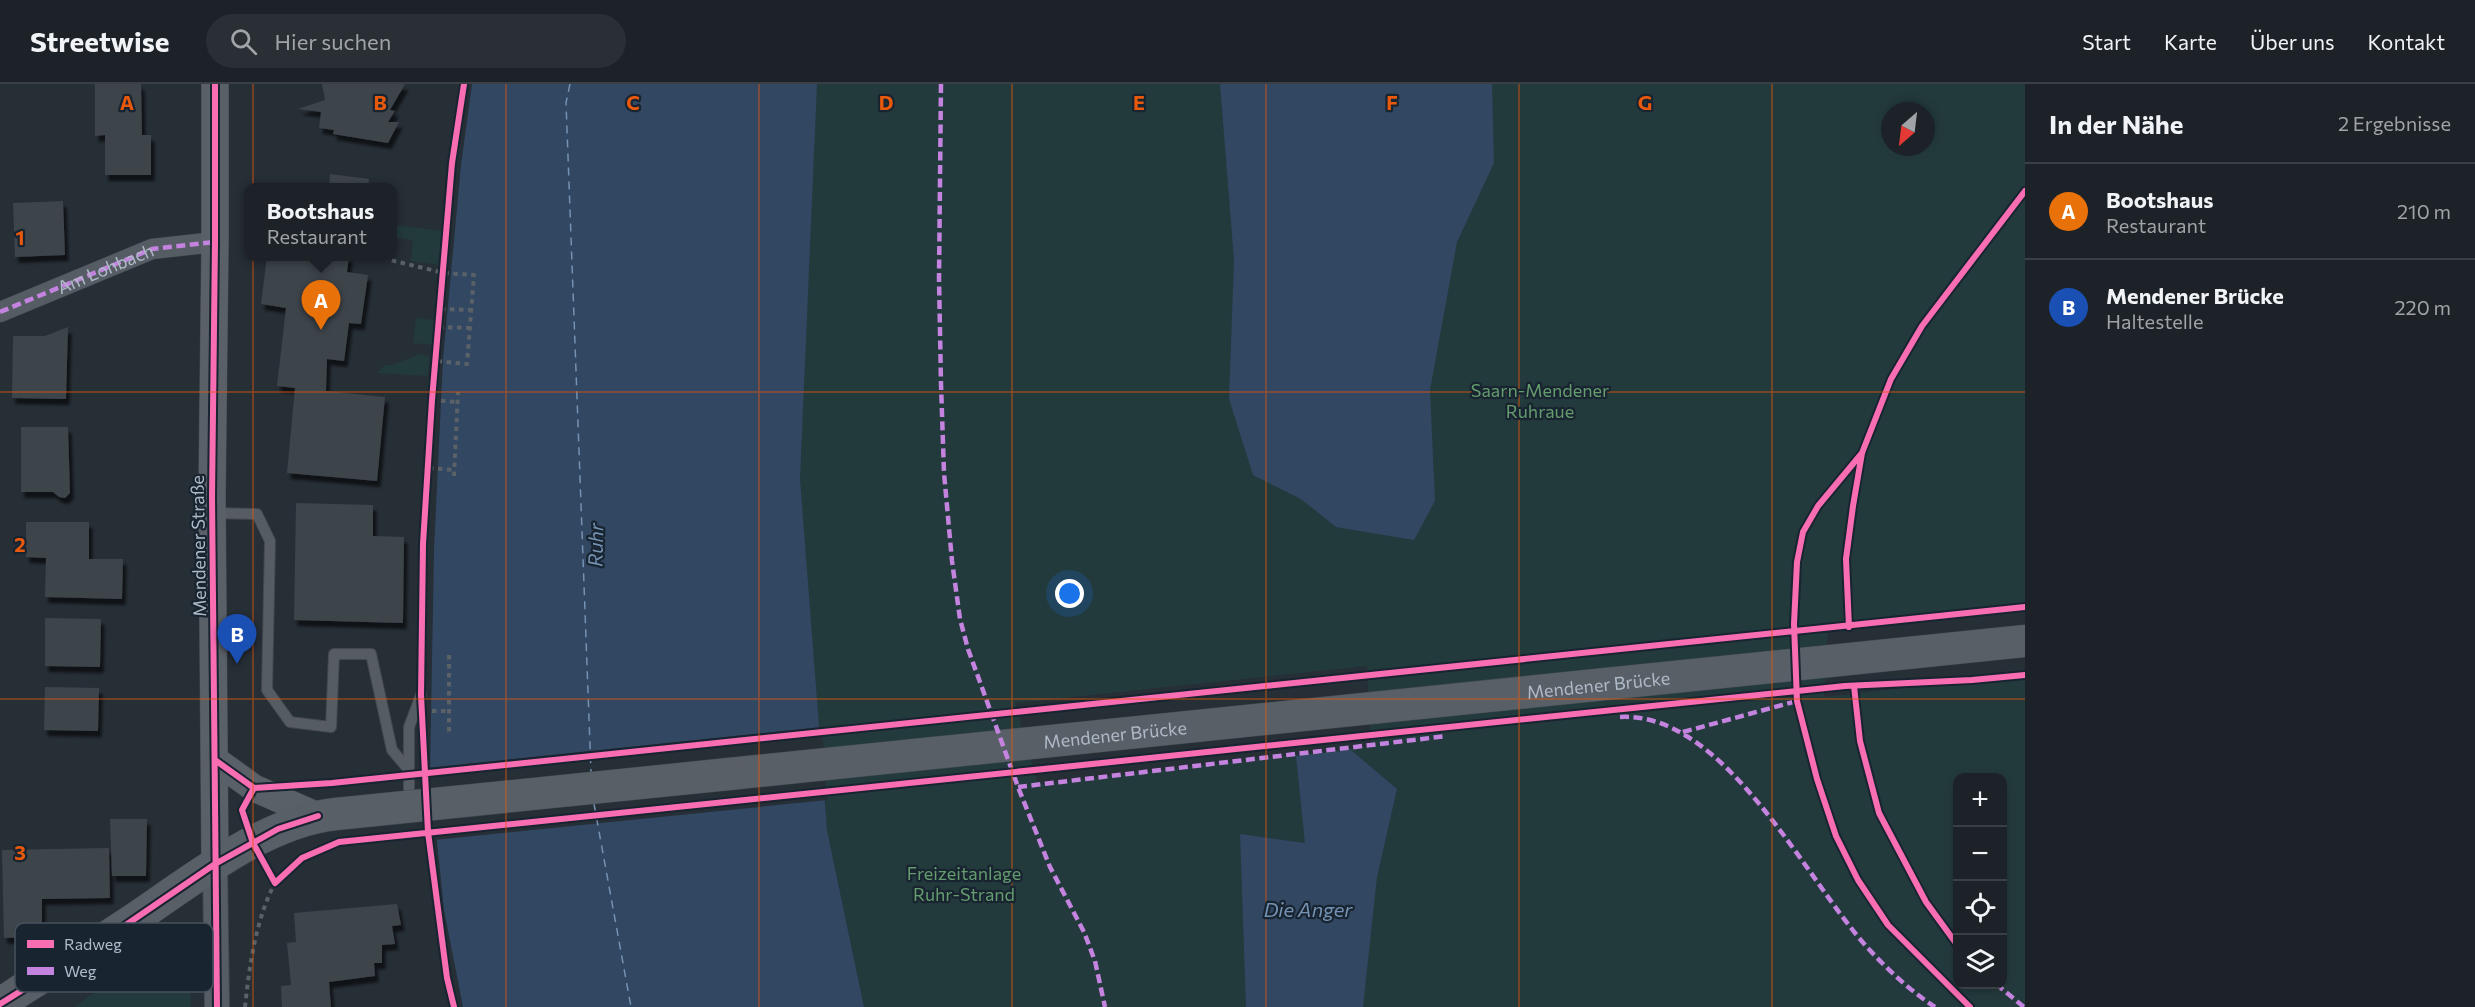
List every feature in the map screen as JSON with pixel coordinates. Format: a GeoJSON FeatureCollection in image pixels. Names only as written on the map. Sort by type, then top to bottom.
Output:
{"type":"FeatureCollection","features":[{"type":"Feature","properties":{"kind":"main road","name":"Mendener Straße"},"geometry":{"type":"LineString","coordinates":[[215,84],[212,513],[215,864]]}},
{"type":"Feature","properties":{"kind":"main road","name":"Mendener Brücke"},"geometry":{"type":"LineString","coordinates":[[129,923],[215,864],[278,829],[327,815],[2025,641]]}},
{"type":"Feature","properties":{"kind":"main road"},"geometry":{"type":"LineString","coordinates":[[215,760],[254,788],[327,815]]}},
{"type":"Feature","properties":{"kind":"main road","name":"Mendener Brücke"},"geometry":{"type":"LineString","coordinates":[[0,1004],[19,992]]}},
{"type":"Feature","properties":{"kind":"street","name":"Am Lohbach"},"geometry":{"type":"LineString","coordinates":[[0,312],[152,249],[215,242]]}},
{"type":"Feature","properties":{"kind":"street","name":"Mendener Straße"},"geometry":{"type":"LineString","coordinates":[[215,864],[217,1007]]}},
{"type":"Feature","properties":{"kind":"lane"},"geometry":{"type":"LineString","coordinates":[[212,513],[257,514],[270,541],[267,690],[290,722],[331,728],[334,654],[371,654],[392,750],[409,770]]}},
{"type":"Feature","properties":{"kind":"lane"},"geometry":{"type":"LineString","coordinates":[[409,816],[409,727],[421,695]]}},
{"type":"Feature","properties":{"kind":"path"},"geometry":{"type":"LineString","coordinates":[[394,261],[444,273],[474,275],[467,364],[436,362]]}},
{"type":"Feature","properties":{"kind":"path"},"geometry":{"type":"LineString","coordinates":[[441,309],[472,310]]}},
{"type":"Feature","properties":{"kind":"path"},"geometry":{"type":"LineString","coordinates":[[439,327],[470,328]]}},
{"type":"Feature","properties":{"kind":"path"},"geometry":{"type":"LineString","coordinates":[[454,476],[458,392]]}},
{"type":"Feature","properties":{"kind":"path"},"geometry":{"type":"LineString","coordinates":[[432,400],[457,402]]}},
{"type":"Feature","properties":{"kind":"path"},"geometry":{"type":"LineString","coordinates":[[429,468],[454,470]]}},
{"type":"Feature","properties":{"kind":"path"},"geometry":{"type":"LineString","coordinates":[[449,655],[449,735]]}},
{"type":"Feature","properties":{"kind":"path"},"geometry":{"type":"LineString","coordinates":[[245,1007],[248,974],[267,897],[275,883]]}},
{"type":"Feature","properties":{"kind":"green space","name":"Saarn-Mendener Ruhraue"},"geometry":{"type":"Polygon","coordinates":[[[646,84],[2025,84],[2025,605],[1828,623],[1824,697],[2025,674],[2025,1007],[864,1007],[827,830],[818,723],[646,84]],[[1367,666],[1015,703],[1038,784],[1371,746],[1367,666]]]}},
{"type":"Feature","properties":{"kind":"green space"},"geometry":{"type":"Polygon","coordinates":[[[397,225],[443,231],[439,265],[411,261],[413,240],[397,238],[397,225]]]}},
{"type":"Feature","properties":{"kind":"green space"},"geometry":{"type":"Polygon","coordinates":[[[416,318],[434,320],[432,345],[413,343],[416,318]]]}},
{"type":"Feature","properties":{"kind":"green space"},"geometry":{"type":"Polygon","coordinates":[[[421,354],[429,356],[428,376],[377,373],[385,365],[421,354]]]}},
{"type":"Feature","properties":{"kind":"green space"},"geometry":{"type":"Polygon","coordinates":[[[94,992],[191,992],[191,1007],[75,1007],[94,992]]]}},
{"type":"Feature","properties":{"kind":"water","name":"Ruhr"},"geometry":{"type":"Polygon","coordinates":[[[472,84],[817,84],[800,479],[827,830],[864,1007],[463,1007],[444,910],[430,772],[434,550],[443,359],[461,165],[472,84]]]}},
{"type":"Feature","properties":{"kind":"water"},"geometry":{"type":"Polygon","coordinates":[[[1220,84],[1492,84],[1494,163],[1457,242],[1430,390],[1435,501],[1414,540],[1336,527],[1301,499],[1253,475],[1229,399],[1234,260],[1220,84]]]}},
{"type":"Feature","properties":{"kind":"water","name":"Die Anger"},"geometry":{"type":"Polygon","coordinates":[[[1351,750],[1397,789],[1377,877],[1363,1007],[1246,1007],[1240,834],[1305,843],[1296,756],[1351,750]]]}},
{"type":"Feature","properties":{"kind":"pier"},"geometry":{"type":"Polygon","coordinates":[[[822,727],[827,800],[434,840],[427,768],[822,727]]]}},
{"type":"Feature","properties":{"kind":"building"},"geometry":{"type":"Polygon","coordinates":[[[95,84],[141,84],[142,135],[151,135],[151,175],[105,175],[105,135],[95,136],[95,84]]]}},
{"type":"Feature","properties":{"kind":"building"},"geometry":{"type":"Polygon","coordinates":[[[322,84],[405,84],[390,110],[395,111],[388,122],[399,122],[388,143],[333,134],[334,130],[319,128],[321,112],[298,109],[325,100],[322,84]]]}},
{"type":"Feature","properties":{"kind":"building"},"geometry":{"type":"Polygon","coordinates":[[[330,174],[369,179],[369,183],[329,183],[330,174]]]}},
{"type":"Feature","properties":{"kind":"building"},"geometry":{"type":"Polygon","coordinates":[[[63,201],[65,255],[15,257],[13,203],[63,201]]]}},
{"type":"Feature","properties":{"kind":"building"},"geometry":{"type":"Polygon","coordinates":[[[266,261],[348,261],[347,272],[368,275],[361,324],[349,323],[344,361],[327,359],[326,391],[385,397],[377,481],[287,473],[295,388],[277,386],[286,308],[261,304],[266,261]]]}},
{"type":"Feature","properties":{"kind":"building"},"geometry":{"type":"Polygon","coordinates":[[[68,327],[66,399],[12,398],[13,336],[45,336],[68,327]]]}},
{"type":"Feature","properties":{"kind":"building"},"geometry":{"type":"Polygon","coordinates":[[[21,427],[68,427],[70,493],[65,498],[53,492],[21,492],[21,427]]]}},
{"type":"Feature","properties":{"kind":"building"},"geometry":{"type":"Polygon","coordinates":[[[296,503],[373,505],[373,536],[404,537],[403,623],[294,620],[296,503]]]}},
{"type":"Feature","properties":{"kind":"building"},"geometry":{"type":"Polygon","coordinates":[[[26,522],[89,522],[89,559],[123,559],[122,599],[45,597],[46,558],[26,557],[26,522]]]}},
{"type":"Feature","properties":{"kind":"building"},"geometry":{"type":"Polygon","coordinates":[[[45,618],[101,619],[100,667],[45,666],[45,618]]]}},
{"type":"Feature","properties":{"kind":"building"},"geometry":{"type":"Polygon","coordinates":[[[45,687],[99,688],[98,731],[44,730],[45,687]]]}},
{"type":"Feature","properties":{"kind":"building"},"geometry":{"type":"Polygon","coordinates":[[[110,819],[147,819],[146,876],[112,876],[110,819]]]}},
{"type":"Feature","properties":{"kind":"building"},"geometry":{"type":"Polygon","coordinates":[[[109,848],[110,898],[42,899],[42,923],[15,923],[15,938],[4,938],[2,850],[109,848]]]}},
{"type":"Feature","properties":{"kind":"building"},"geometry":{"type":"Polygon","coordinates":[[[397,904],[401,925],[392,926],[395,944],[382,945],[382,963],[374,963],[375,976],[329,982],[331,1007],[282,1007],[281,986],[291,985],[287,943],[296,942],[294,913],[397,904]]]}},
{"type":"Feature","properties":{"kind":"ferry route"},"geometry":{"type":"LineString","coordinates":[[570,84],[566,103],[591,772]]}},
{"type":"Feature","properties":{"kind":"ferry route"},"geometry":{"type":"LineString","coordinates":[[594,804],[631,1007]]}},
{"type":"Feature","properties":{"kind":"marked path"},"geometry":{"type":"LineString","coordinates":[[941,84],[939,278],[944,473],[960,619],[968,649],[1018,787],[1050,867],[1084,932],[1095,961],[1105,1007]]}},
{"type":"Feature","properties":{"kind":"marked path"},"geometry":{"type":"LineString","coordinates":[[0,312],[152,249],[215,242]]}},
{"type":"Feature","properties":{"kind":"marked path"},"geometry":{"type":"LineString","coordinates":[[1683,732],[1797,701]]}},
{"type":"Feature","properties":{"kind":"marked path"},"geometry":{"type":"LineString","coordinates":[[1620,717],[1658,722],[1694,741],[1727,769],[1789,842],[1866,946],[1899,979],[1935,1007]]}},
{"type":"Feature","properties":{"kind":"marked path"},"geometry":{"type":"LineString","coordinates":[[1018,787],[1447,736]]}},
{"type":"Feature","properties":{"kind":"marked path"},"geometry":{"type":"LineString","coordinates":[[2002,989],[2024,1007]]}},
{"type":"Feature","properties":{"kind":"cycle path"},"geometry":{"type":"LineString","coordinates":[[215,84],[212,497],[217,1007]]}},
{"type":"Feature","properties":{"kind":"cycle path"},"geometry":{"type":"LineString","coordinates":[[454,1007],[447,978],[428,832],[421,695],[423,544],[432,400],[452,163],[464,84]]}},
{"type":"Feature","properties":{"kind":"cycle path"},"geometry":{"type":"LineString","coordinates":[[1849,627],[1846,559],[1853,506],[1862,453],[1891,379],[1922,326],[2025,191]]}},
{"type":"Feature","properties":{"kind":"cycle path"},"geometry":{"type":"LineString","coordinates":[[1862,453],[1818,506],[1803,532],[1797,562],[1794,624],[1797,701],[1817,779],[1836,836],[1858,880],[1888,925],[1970,1007]]}},
{"type":"Feature","properties":{"kind":"cycle path"},"geometry":{"type":"LineString","coordinates":[[215,760],[254,788],[332,783],[2025,607]]}},
{"type":"Feature","properties":{"kind":"cycle path"},"geometry":{"type":"LineString","coordinates":[[254,788],[242,810],[253,843],[275,883],[302,858],[339,842],[1845,686],[2025,675]]}},
{"type":"Feature","properties":{"kind":"cycle path"},"geometry":{"type":"LineString","coordinates":[[1854,686],[1860,741],[1879,813],[1926,902],[1953,939]]}},
{"type":"Feature","properties":{"kind":"cycle path"},"geometry":{"type":"LineString","coordinates":[[129,923],[215,864],[278,829],[318,816]]}},
{"type":"Feature","properties":{"kind":"cycle path"},"geometry":{"type":"LineString","coordinates":[[0,1004],[19,992]]}},
{"type":"Feature","properties":{"kind":"place","name":"Bootshaus"},"geometry":{"type":"Point","coordinates":[321,330]}},
{"type":"Feature","properties":{"kind":"place","name":"Mendener Brücke"},"geometry":{"type":"Point","coordinates":[237,664]}},
{"type":"Feature","properties":{"kind":"park label","name":"Freizeitanlage Ruhr-Strand"},"geometry":{"type":"Point","coordinates":[964,883]}}]}
